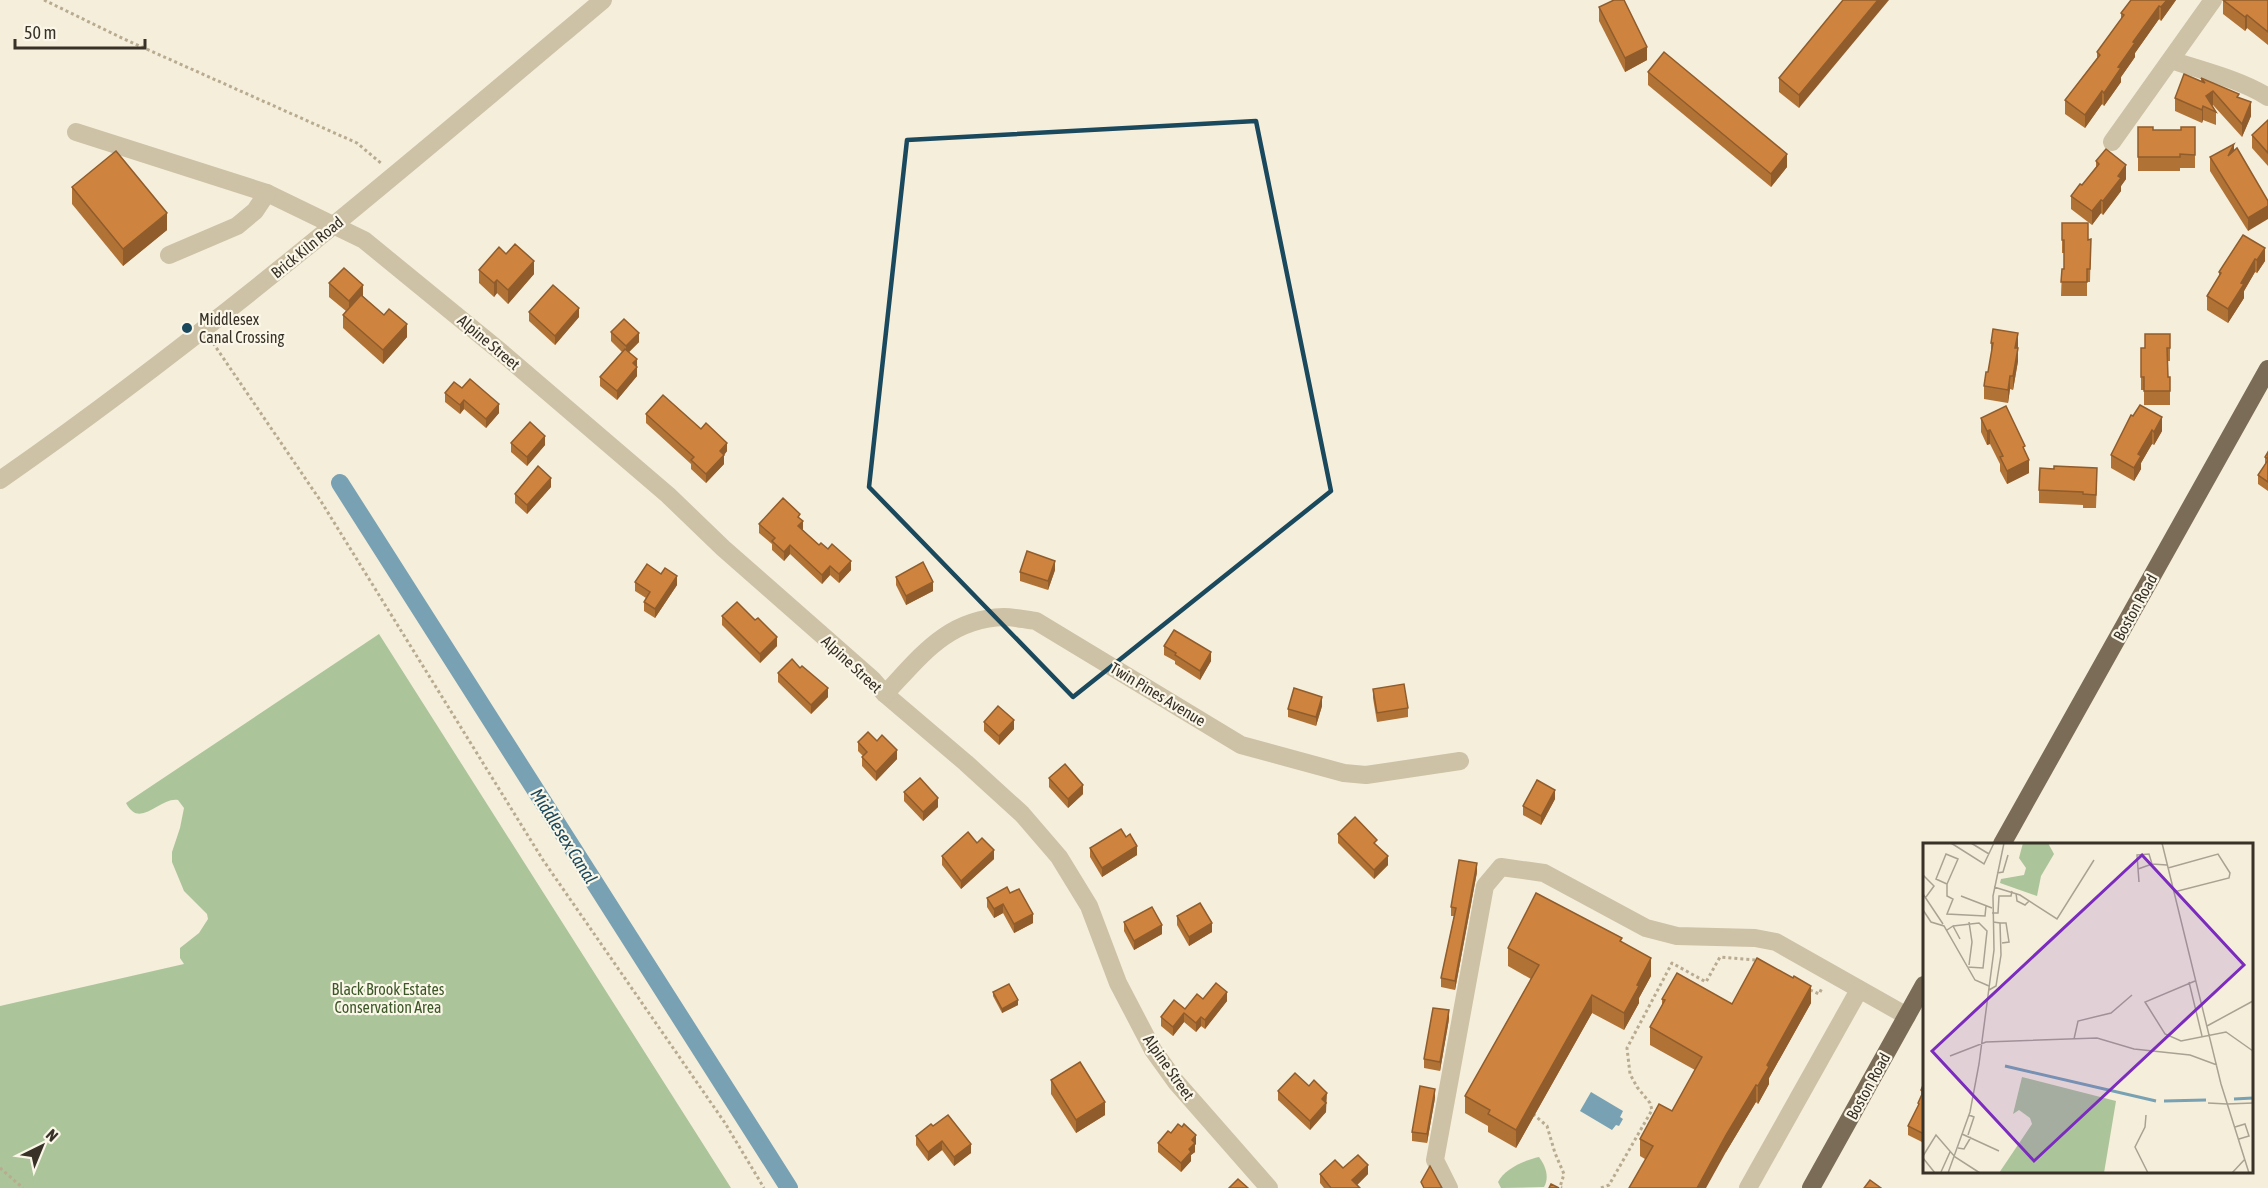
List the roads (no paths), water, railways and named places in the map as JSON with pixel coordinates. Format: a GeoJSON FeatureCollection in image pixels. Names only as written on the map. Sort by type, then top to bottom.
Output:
{"type":"FeatureCollection","features":[{"type":"Feature","properties":{"kind":"main road","name":"Boston Road"},"geometry":{"type":"LineString","coordinates":[[2003,843],[2265,380]]}},
{"type":"Feature","properties":{"kind":"main road","name":"Boston Road"},"geometry":{"type":"LineString","coordinates":[[1811,1188],[1923,987]]}},
{"type":"Feature","properties":{"kind":"street","name":"Brick Kiln Road"},"geometry":{"type":"LineString","coordinates":[[0,480],[113,399],[335,225],[603,0]]}},
{"type":"Feature","properties":{"kind":"street"},"geometry":{"type":"LineString","coordinates":[[2112,142],[2213,0]]}},
{"type":"Feature","properties":{"kind":"street"},"geometry":{"type":"LineString","coordinates":[[2171,60],[2258,91],[2268,97]]}},
{"type":"Feature","properties":{"kind":"street","name":"Alpine Street"},"geometry":{"type":"LineString","coordinates":[[76,132],[267,193],[364,240],[501,352],[668,495],[723,548],[872,679],[885,694],[1022,814],[1059,857],[1089,906],[1118,983],[1153,1050],[1190,1098],[1269,1188]]}},
{"type":"Feature","properties":{"kind":"street"},"geometry":{"type":"LineString","coordinates":[[169,255],[237,226],[255,211],[267,193]]}},
{"type":"Feature","properties":{"kind":"street","name":"Twin Pines Avenue"},"geometry":{"type":"LineString","coordinates":[[885,694],[945,634],[973,621],[1006,617],[1036,621],[1240,745],[1344,773],[1366,775],[1460,761]]}},
{"type":"Feature","properties":{"kind":"street"},"geometry":{"type":"LineString","coordinates":[[1449,1188],[1435,1160],[1485,886],[1501,867],[1544,873],[1646,928],[1677,936],[1755,938],[1776,942],[1907,1016]]}},
{"type":"Feature","properties":{"kind":"street"},"geometry":{"type":"LineString","coordinates":[[1748,1188],[1859,990]]}},
{"type":"Feature","properties":{"kind":"water"},"geometry":{"type":"Polygon","coordinates":[[[1591,1092],[1623,1111],[1620,1117],[1623,1119],[1619,1126],[1616,1125],[1612,1130],[1580,1111],[1591,1092]]]}},
{"type":"Feature","properties":{"kind":"waterway","name":"Middlesex Canal"},"geometry":{"type":"LineString","coordinates":[[340,483],[789,1188]]}},
{"type":"Feature","properties":{"kind":"place","name":"Middlesex Canal Crossing"},"geometry":{"type":"Point","coordinates":[187,328]}},
{"type":"Feature","properties":{"kind":"park label","name":"Black Brook Estates Conservation Area"},"geometry":{"type":"Point","coordinates":[388,998]}}]}
